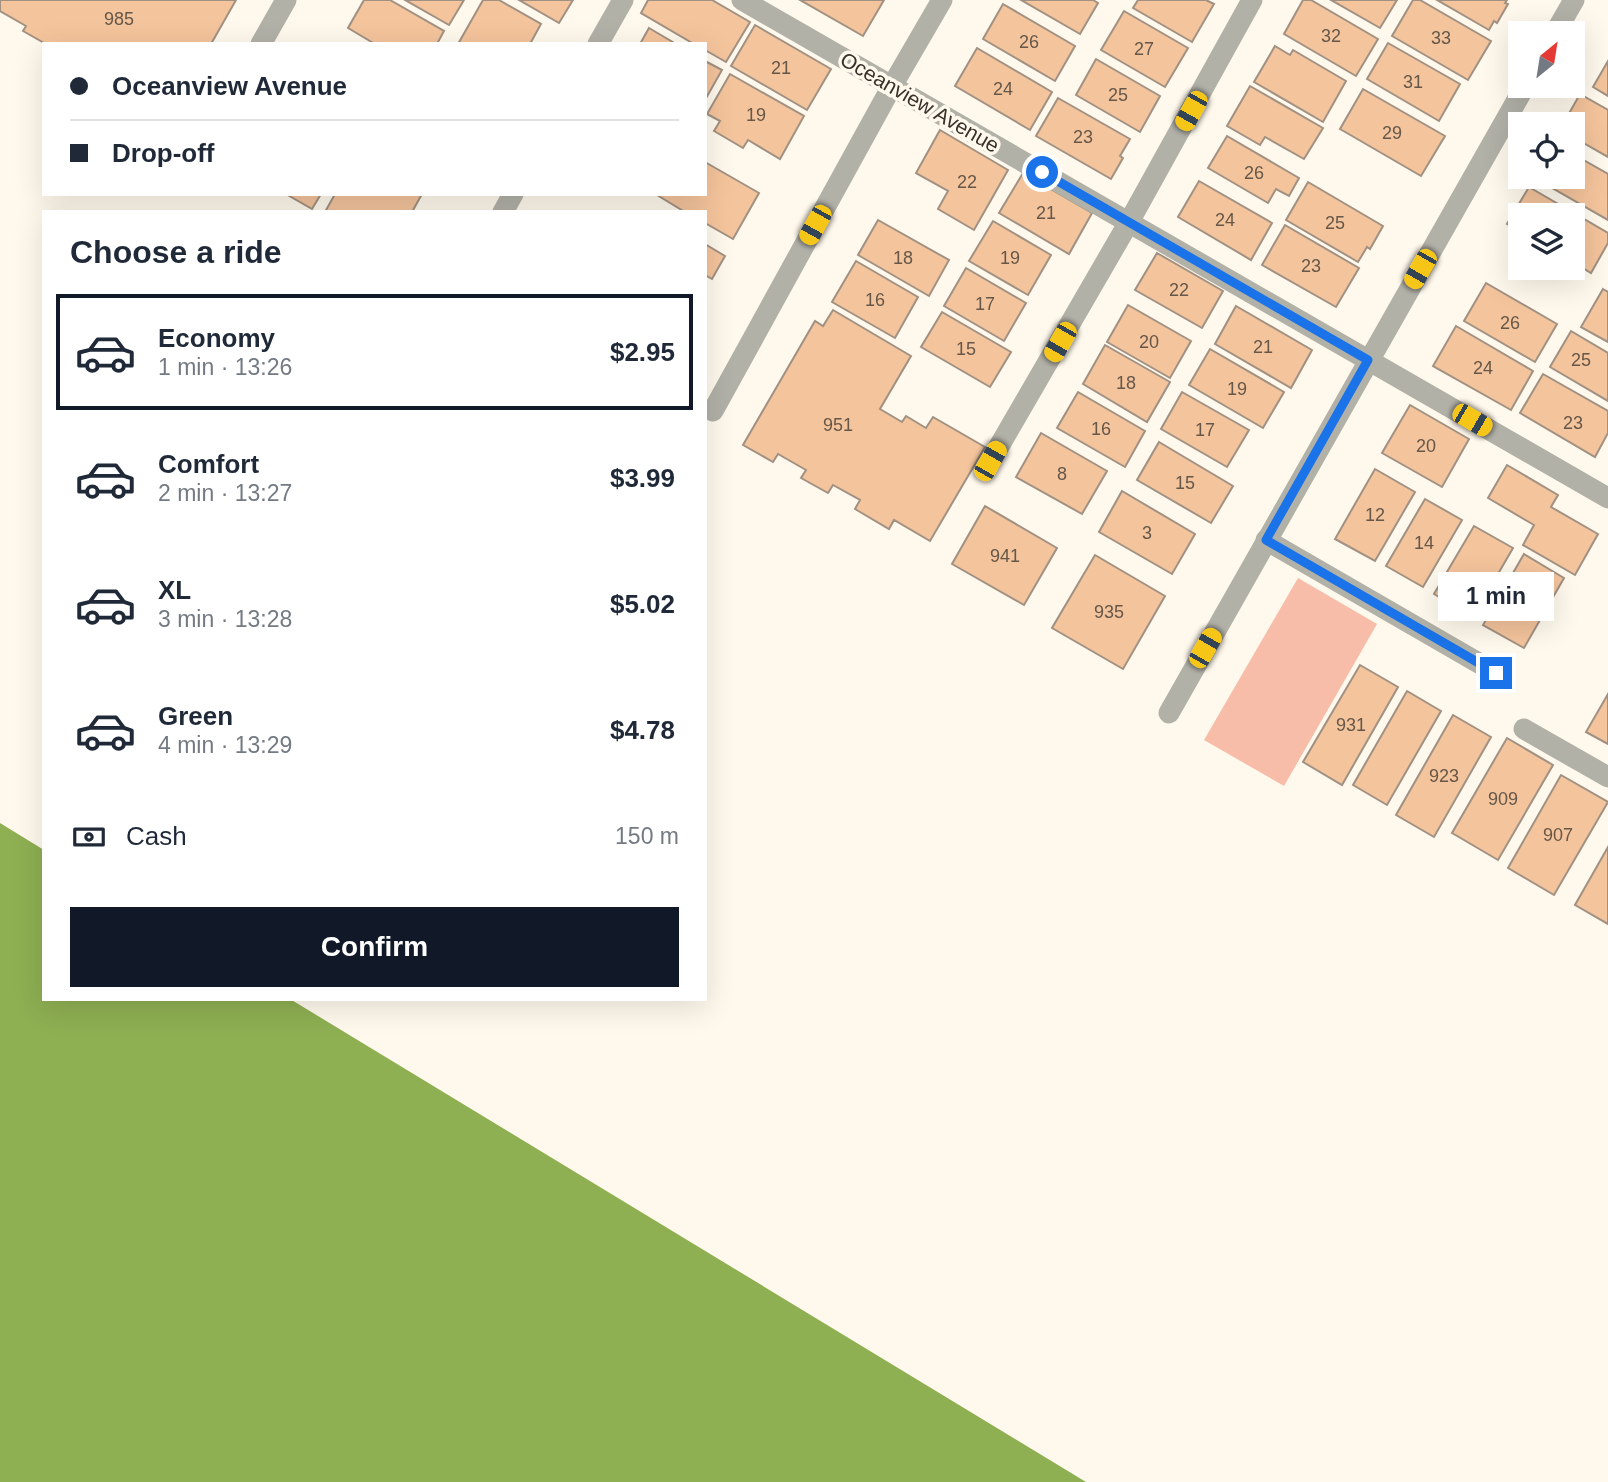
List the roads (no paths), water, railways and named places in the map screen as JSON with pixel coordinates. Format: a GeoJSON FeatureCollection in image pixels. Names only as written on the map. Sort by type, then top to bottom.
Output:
{"type":"FeatureCollection","features":[{"type":"Feature","properties":{"kind":"street"},"geometry":{"type":"LineString","coordinates":[[262,42],[286,0]]}},
{"type":"Feature","properties":{"kind":"street"},"geometry":{"type":"LineString","coordinates":[[599,42],[623,0]]}},
{"type":"Feature","properties":{"kind":"street","name":"Oceanview Avenue"},"geometry":{"type":"LineString","coordinates":[[742,0],[1608,498]]}},
{"type":"Feature","properties":{"kind":"street"},"geometry":{"type":"LineString","coordinates":[[713,411],[892,86],[943,0]]}},
{"type":"Feature","properties":{"kind":"street"},"geometry":{"type":"LineString","coordinates":[[990,461],[1129,222],[1252,0]]}},
{"type":"Feature","properties":{"kind":"street"},"geometry":{"type":"LineString","coordinates":[[1562,21],[1574,0]]}},
{"type":"Feature","properties":{"kind":"street"},"geometry":{"type":"LineString","coordinates":[[1168,713],[1518,98]]}},
{"type":"Feature","properties":{"kind":"street"},"geometry":{"type":"LineString","coordinates":[[1266,540],[1496,673]]}},
{"type":"Feature","properties":{"kind":"street"},"geometry":{"type":"LineString","coordinates":[[1524,729],[1608,777]]}}]}
